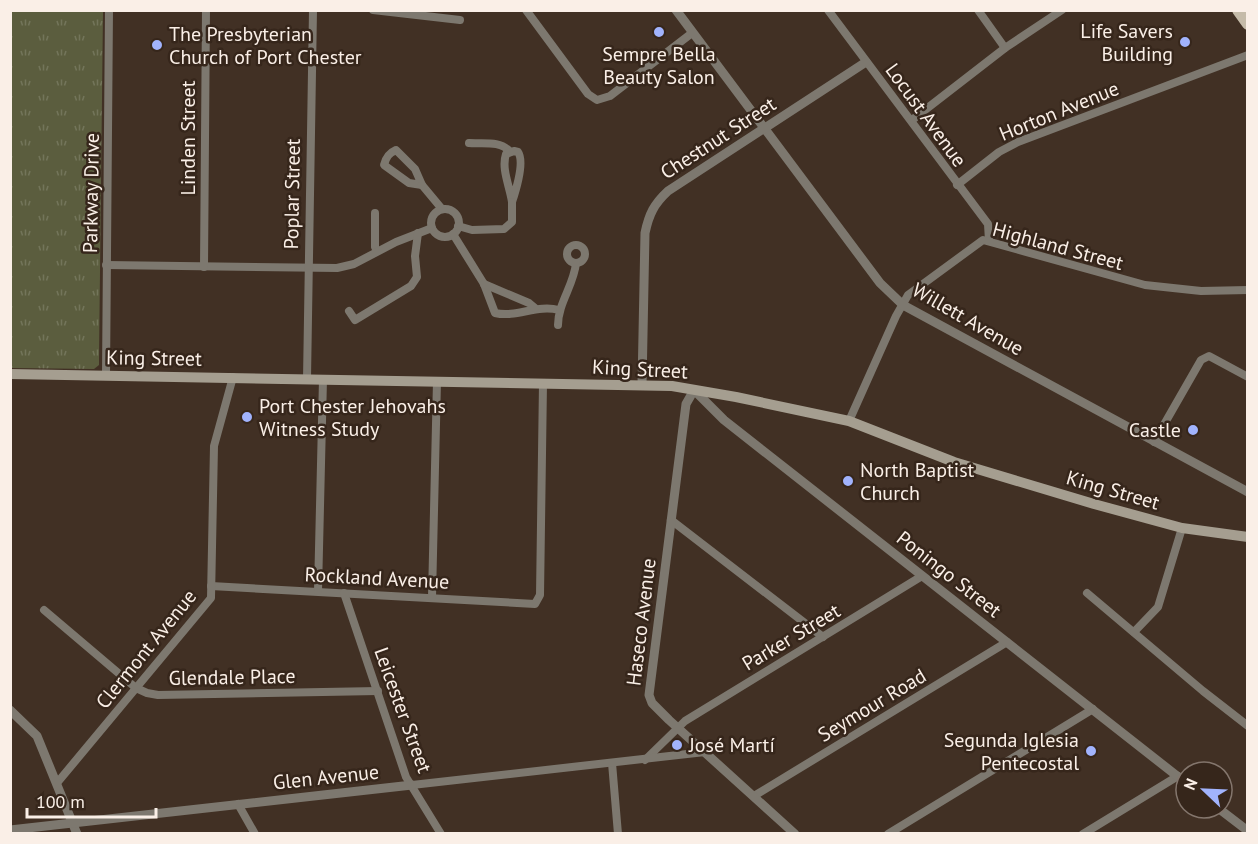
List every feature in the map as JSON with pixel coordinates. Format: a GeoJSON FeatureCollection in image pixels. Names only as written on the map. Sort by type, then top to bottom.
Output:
{"type":"FeatureCollection","features":[{"type":"Feature","properties":{"kind":"main road"},"geometry":{"type":"LineString","coordinates":[[1238,10],[1248,24]]}},
{"type":"Feature","properties":{"kind":"main road","name":"King Street"},"geometry":{"type":"LineString","coordinates":[[10,374],[672,386],[849,421],[954,462],[1182,528],[1248,537]]}},
{"type":"Feature","properties":{"kind":"street","name":"Parkway Drive"},"geometry":{"type":"LineString","coordinates":[[106,375],[109,10]]}},
{"type":"Feature","properties":{"kind":"street","name":"Linden Street"},"geometry":{"type":"LineString","coordinates":[[204,267],[206,10]]}},
{"type":"Feature","properties":{"kind":"street","name":"Poplar Street"},"geometry":{"type":"LineString","coordinates":[[307,379],[307,267],[313,10]]}},
{"type":"Feature","properties":{"kind":"street"},"geometry":{"type":"LineString","coordinates":[[373,10],[460,20]]}},
{"type":"Feature","properties":{"kind":"street"},"geometry":{"type":"LineString","coordinates":[[526,10],[588,94],[597,100],[610,96],[692,33]]}},
{"type":"Feature","properties":{"kind":"street","name":"Willett Avenue"},"geometry":{"type":"LineString","coordinates":[[676,10],[880,283],[903,305],[1248,492]]}},
{"type":"Feature","properties":{"kind":"street","name":"Locust Avenue"},"geometry":{"type":"LineString","coordinates":[[828,10],[988,224],[989,241]]}},
{"type":"Feature","properties":{"kind":"street"},"geometry":{"type":"LineString","coordinates":[[978,10],[1005,48]]}},
{"type":"Feature","properties":{"kind":"street"},"geometry":{"type":"LineString","coordinates":[[912,120],[1005,48],[1062,10]]}},
{"type":"Feature","properties":{"kind":"street","name":"Horton Avenue"},"geometry":{"type":"LineString","coordinates":[[957,185],[999,152],[1018,142],[1248,55]]}},
{"type":"Feature","properties":{"kind":"street","name":"Chestnut Street"},"geometry":{"type":"LineString","coordinates":[[642,385],[645,233],[649,214],[656,202],[668,191],[866,62]]}},
{"type":"Feature","properties":{"kind":"street"},"geometry":{"type":"LineString","coordinates":[[469,143],[505,145],[510,152]]}},
{"type":"Feature","properties":{"kind":"street"},"geometry":{"type":"LineString","coordinates":[[422,185],[409,183],[384,165],[391,152],[396,150],[405,157],[415,169],[422,185],[442,209],[454,213],[458,218],[456,230],[484,284],[495,313],[522,313],[535,308],[559,310]]}},
{"type":"Feature","properties":{"kind":"street"},"geometry":{"type":"LineString","coordinates":[[442,209],[432,218],[432,228],[440,236],[448,236],[456,230],[504,229],[512,222],[512,202],[504,159],[510,152],[518,152],[521,160],[517,188],[512,202]]}},
{"type":"Feature","properties":{"kind":"street"},"geometry":{"type":"LineString","coordinates":[[375,213],[377,251]]}},
{"type":"Feature","properties":{"kind":"street"},"geometry":{"type":"LineString","coordinates":[[106,265],[346,267],[432,228]]}},
{"type":"Feature","properties":{"kind":"street"},"geometry":{"type":"LineString","coordinates":[[349,311],[355,320],[416,281],[418,233]]}},
{"type":"Feature","properties":{"kind":"street","name":"Highland Street"},"geometry":{"type":"LineString","coordinates":[[849,421],[908,295],[983,240],[1144,285],[1201,291],[1248,290]]}},
{"type":"Feature","properties":{"kind":"street"},"geometry":{"type":"LineString","coordinates":[[558,325],[559,310],[576,271],[576,263]]}},
{"type":"Feature","properties":{"kind":"street"},"geometry":{"type":"LineString","coordinates":[[484,284],[529,303],[535,308]]}},
{"type":"Feature","properties":{"kind":"street"},"geometry":{"type":"LineString","coordinates":[[1154,442],[1201,360],[1209,356],[1248,377]]}},
{"type":"Feature","properties":{"kind":"street","name":"Clermont Avenue"},"geometry":{"type":"LineString","coordinates":[[57,783],[211,598],[214,446],[233,377]]}},
{"type":"Feature","properties":{"kind":"street"},"geometry":{"type":"LineString","coordinates":[[318,591],[323,379]]}},
{"type":"Feature","properties":{"kind":"street"},"geometry":{"type":"LineString","coordinates":[[432,597],[437,381]]}},
{"type":"Feature","properties":{"kind":"street","name":"Rockland Avenue"},"geometry":{"type":"LineString","coordinates":[[211,586],[535,604],[539,600],[543,383]]}},
{"type":"Feature","properties":{"kind":"street","name":"Haseco Avenue"},"geometry":{"type":"LineString","coordinates":[[694,390],[686,404],[649,695],[652,703],[792,833]]}},
{"type":"Feature","properties":{"kind":"street","name":"Poningo Street"},"geometry":{"type":"LineString","coordinates":[[694,390],[724,420],[1174,773]]}},
{"type":"Feature","properties":{"kind":"street"},"geometry":{"type":"LineString","coordinates":[[671,520],[823,638]]}},
{"type":"Feature","properties":{"kind":"street"},"geometry":{"type":"LineString","coordinates":[[1134,632],[1158,607],[1182,528]]}},
{"type":"Feature","properties":{"kind":"street","name":"Parker Street"},"geometry":{"type":"LineString","coordinates":[[678,727],[922,576]]}},
{"type":"Feature","properties":{"kind":"street"},"geometry":{"type":"LineString","coordinates":[[1087,592],[1203,691],[1248,726]]}},
{"type":"Feature","properties":{"kind":"street","name":"Leicester Street"},"geometry":{"type":"LineString","coordinates":[[344,593],[406,777],[441,834]]}},
{"type":"Feature","properties":{"kind":"street","name":"Glendale Place"},"geometry":{"type":"LineString","coordinates":[[44,610],[136,688],[147,693],[158,695],[378,691]]}},
{"type":"Feature","properties":{"kind":"street","name":"Seymour Road"},"geometry":{"type":"LineString","coordinates":[[754,796],[1007,642]]}},
{"type":"Feature","properties":{"kind":"street"},"geometry":{"type":"LineString","coordinates":[[888,834],[1093,709]]}},
{"type":"Feature","properties":{"kind":"street"},"geometry":{"type":"LineString","coordinates":[[10,710],[37,736],[77,834]]}},
{"type":"Feature","properties":{"kind":"street"},"geometry":{"type":"LineString","coordinates":[[645,760],[678,727]]}},
{"type":"Feature","properties":{"kind":"street","name":"Glen Avenue"},"geometry":{"type":"LineString","coordinates":[[10,830],[705,752]]}},
{"type":"Feature","properties":{"kind":"street"},"geometry":{"type":"LineString","coordinates":[[612,763],[618,834]]}},
{"type":"Feature","properties":{"kind":"street"},"geometry":{"type":"LineString","coordinates":[[1083,834],[1174,778]]}},
{"type":"Feature","properties":{"kind":"street"},"geometry":{"type":"LineString","coordinates":[[238,804],[255,834]]}},
{"type":"Feature","properties":{"kind":"street"},"geometry":{"type":"LineString","coordinates":[[1234,820],[1248,831]]}},
{"type":"Feature","properties":{"kind":"green space"},"geometry":{"type":"Polygon","coordinates":[[[11,10],[103,11],[99,365],[94,369],[11,368],[11,10]]]}},
{"type":"Feature","properties":{"kind":"place","name":"Sempre Bella Beauty Salon"},"geometry":{"type":"Point","coordinates":[659,32]}},
{"type":"Feature","properties":{"kind":"place","name":"Life Savers Building"},"geometry":{"type":"Point","coordinates":[1185,42]}},
{"type":"Feature","properties":{"kind":"place","name":"The Presbyterian Church of Port Chester"},"geometry":{"type":"Point","coordinates":[157,45]}},
{"type":"Feature","properties":{"kind":"place","name":"Port Chester Jehovahs Witness Study"},"geometry":{"type":"Point","coordinates":[247,417]}},
{"type":"Feature","properties":{"kind":"place","name":"Castle"},"geometry":{"type":"Point","coordinates":[1193,430]}},
{"type":"Feature","properties":{"kind":"place","name":"North Baptist Church"},"geometry":{"type":"Point","coordinates":[848,481]}},
{"type":"Feature","properties":{"kind":"place","name":"José Martí"},"geometry":{"type":"Point","coordinates":[677,745]}},
{"type":"Feature","properties":{"kind":"place","name":"Segunda Iglesia Pentecostal"},"geometry":{"type":"Point","coordinates":[1091,751]}}]}
